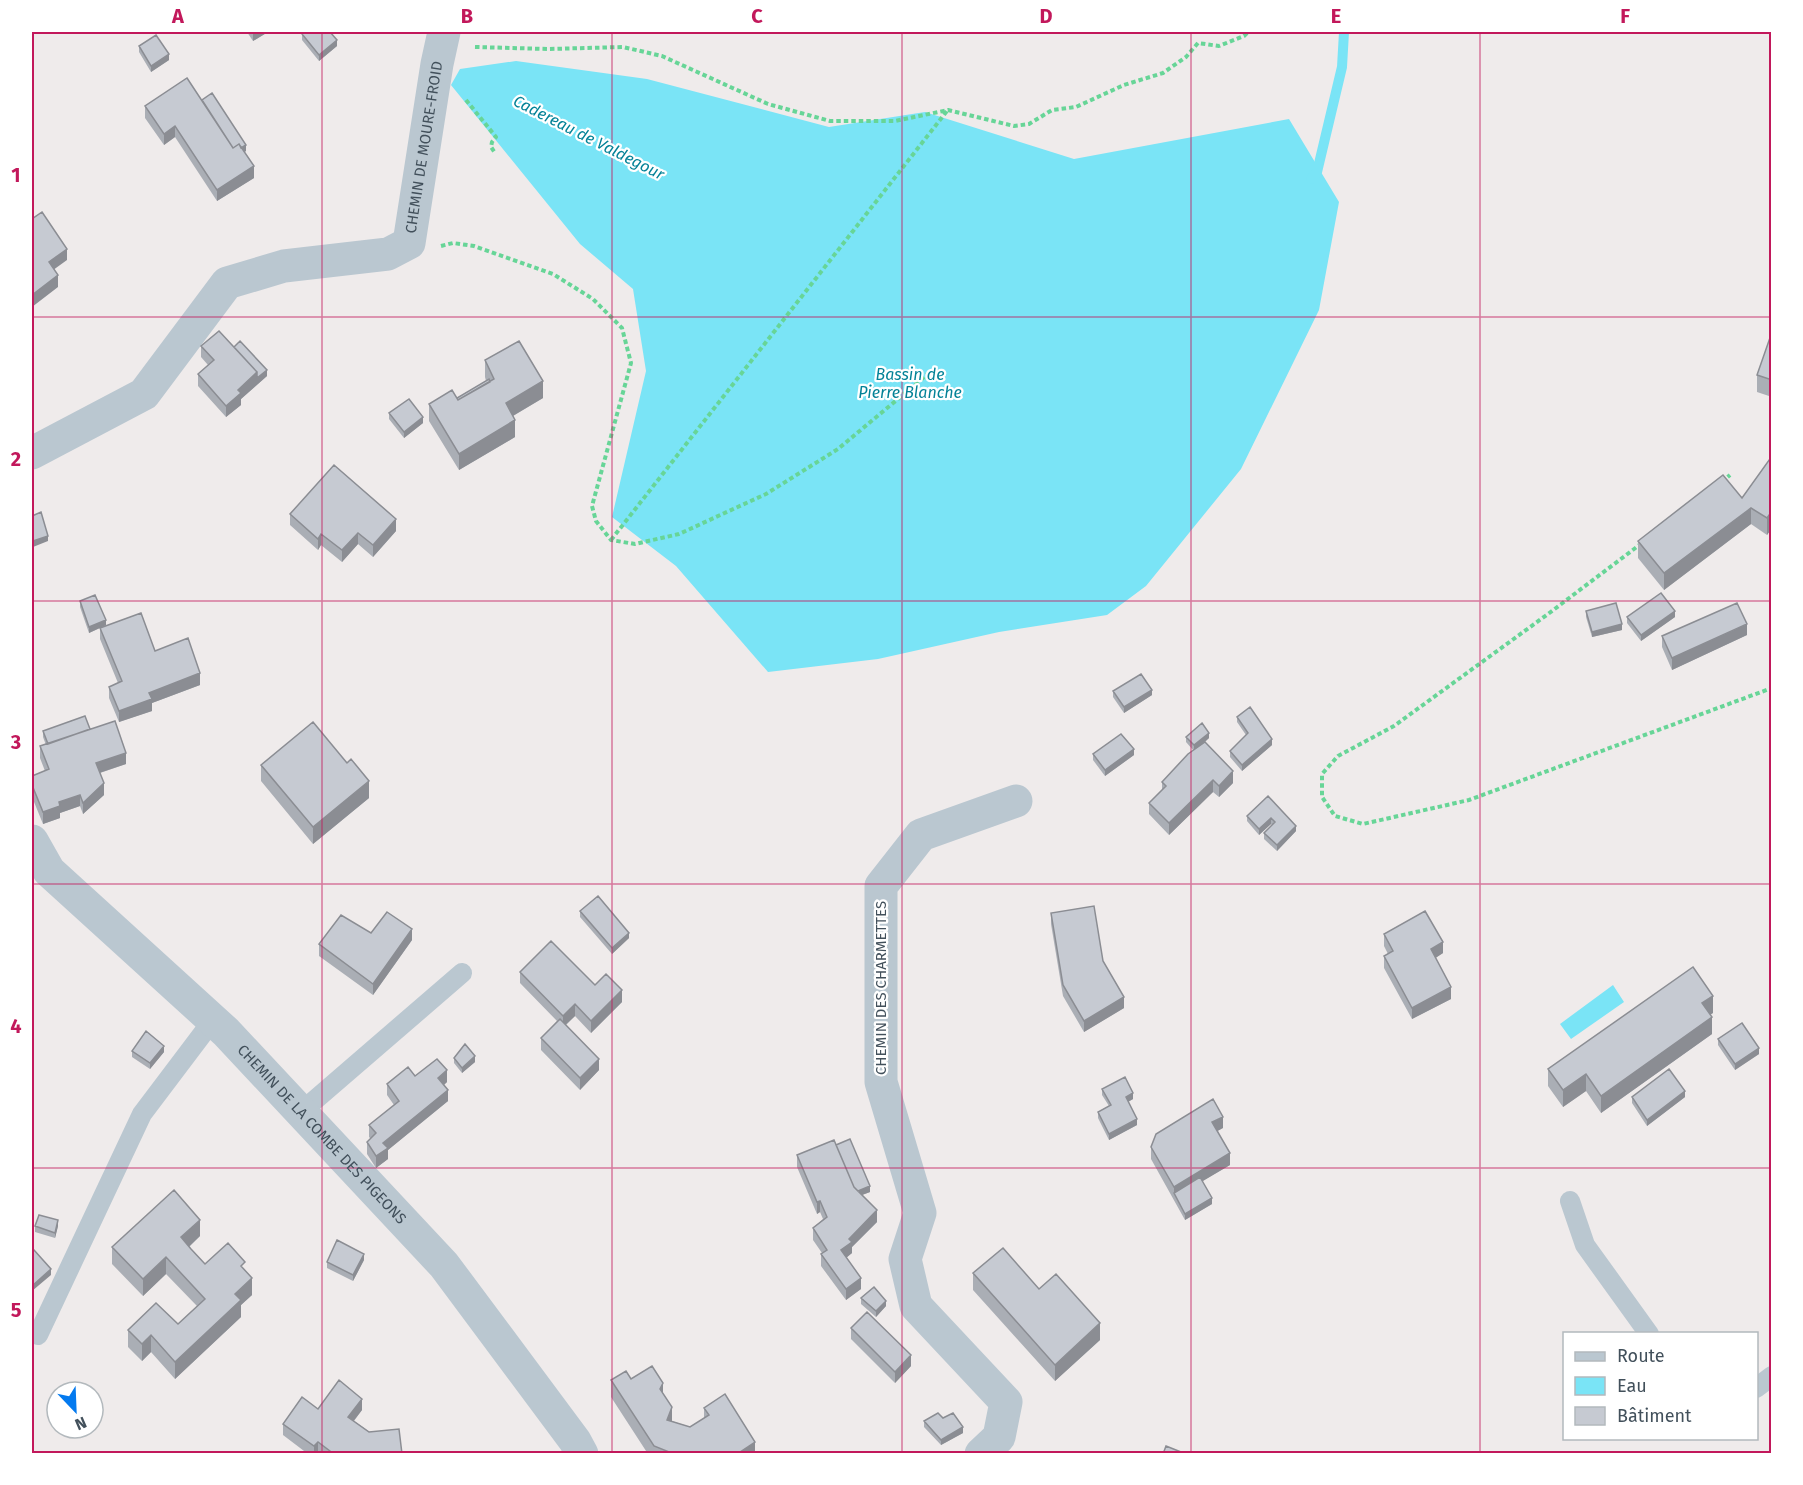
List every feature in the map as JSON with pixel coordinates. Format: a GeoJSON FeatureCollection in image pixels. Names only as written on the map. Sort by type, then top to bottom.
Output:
{"type":"FeatureCollection","features":[{"type":"Feature","properties":{"kind":"street","name":"CHEMIN DE MOURE-FROID"},"geometry":{"type":"LineString","coordinates":[[32,453],[144,394],[227,283],[284,266],[388,254],[409,243],[444,33]]}},
{"type":"Feature","properties":{"kind":"street","name":"CHEMIN DES CHARMETTES"},"geometry":{"type":"LineString","coordinates":[[981,1454],[999,1437],[1006,1402],[916,1306],[905,1259],[921,1213],[880,1082],[881,886],[921,835],[1016,801]]}},
{"type":"Feature","properties":{"kind":"street","name":"CHEMIN DE LA COMBE DES PIGEONS"},"geometry":{"type":"LineString","coordinates":[[32,841],[49,871],[213,1020],[444,1265],[568,1431],[582,1454]]}},
{"type":"Feature","properties":{"kind":"lane"},"geometry":{"type":"LineString","coordinates":[[301,1112],[462,973]]}},
{"type":"Feature","properties":{"kind":"lane"},"geometry":{"type":"LineString","coordinates":[[38,1335],[141,1114],[213,1020]]}},
{"type":"Feature","properties":{"kind":"lane"},"geometry":{"type":"LineString","coordinates":[[1570,1202],[1585,1245],[1648,1332]]}},
{"type":"Feature","properties":{"kind":"lane"},"geometry":{"type":"LineString","coordinates":[[1758,1386],[1772,1376]]}},
{"type":"Feature","properties":{"kind":"path"},"geometry":{"type":"LineString","coordinates":[[444,33],[478,48],[623,47],[662,56],[768,104],[830,121],[895,121],[948,110],[1014,126],[1029,124],[1052,110],[1076,107],[1124,85],[1163,73],[1186,57],[1198,43],[1219,46],[1244,36],[1248,32]]}},
{"type":"Feature","properties":{"kind":"path"},"geometry":{"type":"LineString","coordinates":[[611,540],[948,110]]}},
{"type":"Feature","properties":{"kind":"path"},"geometry":{"type":"LineString","coordinates":[[495,153],[491,147],[496,137]]}},
{"type":"Feature","properties":{"kind":"path"},"geometry":{"type":"LineString","coordinates":[[409,243],[422,248],[453,243],[474,246],[553,274],[593,299],[622,328],[631,363],[592,506],[596,521],[611,540],[635,543],[679,534],[765,494],[838,449],[929,373]]}},
{"type":"Feature","properties":{"kind":"path"},"geometry":{"type":"LineString","coordinates":[[1721,482],[1730,476]]}},
{"type":"Feature","properties":{"kind":"path"},"geometry":{"type":"LineString","coordinates":[[1648,538],[1548,615],[1394,726],[1338,756],[1322,774],[1322,797],[1335,816],[1363,824],[1469,800],[1772,688]]}},
{"type":"Feature","properties":{"kind":"water","name":"Bassin de Pierre Blanche"},"geometry":{"type":"Polygon","coordinates":[[[516,61],[647,79],[829,127],[925,112],[1074,159],[1289,119],[1339,202],[1319,310],[1241,469],[1146,586],[1107,615],[999,632],[878,659],[768,672],[676,566],[612,517],[646,371],[633,289],[580,244],[451,85],[460,69],[516,61]]]}},
{"type":"Feature","properties":{"kind":"water"},"geometry":{"type":"Polygon","coordinates":[[[1613,985],[1624,1002],[1571,1039],[1560,1024],[1613,985]]]}},
{"type":"Feature","properties":{"kind":"building"},"geometry":{"type":"Polygon","coordinates":[[[330,32],[337,40],[319,55],[302,34],[330,32]]]}},
{"type":"Feature","properties":{"kind":"building"},"geometry":{"type":"Polygon","coordinates":[[[156,35],[169,54],[151,66],[139,46],[156,35]]]}},
{"type":"Feature","properties":{"kind":"building"},"geometry":{"type":"Polygon","coordinates":[[[187,78],[233,148],[239,144],[254,166],[217,190],[175,126],[164,134],[145,106],[187,78]]]}},
{"type":"Feature","properties":{"kind":"building"},"geometry":{"type":"Polygon","coordinates":[[[212,93],[246,145],[241,148],[239,144],[233,148],[202,100],[212,93]]]}},
{"type":"Feature","properties":{"kind":"building"},"geometry":{"type":"Polygon","coordinates":[[[42,212],[67,249],[49,262],[58,275],[32,295],[32,219],[42,212]]]}},
{"type":"Feature","properties":{"kind":"building"},"geometry":{"type":"Polygon","coordinates":[[[219,331],[257,372],[238,390],[241,393],[226,406],[198,374],[214,360],[201,346],[219,331]]]}},
{"type":"Feature","properties":{"kind":"building"},"geometry":{"type":"Polygon","coordinates":[[[1772,332],[1772,380],[1757,375],[1772,332]]]}},
{"type":"Feature","properties":{"kind":"building"},"geometry":{"type":"Polygon","coordinates":[[[240,341],[267,370],[257,378],[257,372],[234,347],[240,341]]]}},
{"type":"Feature","properties":{"kind":"building"},"geometry":{"type":"Polygon","coordinates":[[[519,341],[543,381],[506,403],[515,420],[459,454],[429,404],[452,390],[458,400],[494,379],[485,360],[519,341]]]}},
{"type":"Feature","properties":{"kind":"building"},"geometry":{"type":"Polygon","coordinates":[[[489,379],[490,382],[458,400],[457,398],[489,379]]]}},
{"type":"Feature","properties":{"kind":"building"},"geometry":{"type":"Polygon","coordinates":[[[409,399],[423,417],[404,432],[389,413],[409,399]]]}},
{"type":"Feature","properties":{"kind":"building"},"geometry":{"type":"Polygon","coordinates":[[[1772,456],[1772,511],[1767,518],[1751,508],[1664,573],[1638,541],[1723,475],[1742,498],[1772,456]]]}},
{"type":"Feature","properties":{"kind":"building"},"geometry":{"type":"Polygon","coordinates":[[[334,465],[396,519],[373,545],[358,533],[342,550],[321,534],[318,539],[290,514],[334,465]]]}},
{"type":"Feature","properties":{"kind":"building"},"geometry":{"type":"Polygon","coordinates":[[[41,512],[48,536],[33,541],[32,516],[41,512]]]}},
{"type":"Feature","properties":{"kind":"building"},"geometry":{"type":"Polygon","coordinates":[[[1661,593],[1675,611],[1641,635],[1627,617],[1661,593]]]}},
{"type":"Feature","properties":{"kind":"building"},"geometry":{"type":"Polygon","coordinates":[[[95,595],[106,620],[89,627],[80,601],[95,595]]]}},
{"type":"Feature","properties":{"kind":"building"},"geometry":{"type":"Polygon","coordinates":[[[1616,603],[1622,624],[1592,632],[1586,611],[1616,603]]]}},
{"type":"Feature","properties":{"kind":"building"},"geometry":{"type":"Polygon","coordinates":[[[1737,603],[1747,624],[1672,658],[1662,636],[1737,603]]]}},
{"type":"Feature","properties":{"kind":"building"},"geometry":{"type":"Polygon","coordinates":[[[141,613],[155,651],[188,638],[200,673],[149,693],[152,699],[119,711],[109,687],[122,681],[100,628],[141,613]]]}},
{"type":"Feature","properties":{"kind":"building"},"geometry":{"type":"Polygon","coordinates":[[[1141,674],[1152,690],[1124,707],[1113,691],[1141,674]]]}},
{"type":"Feature","properties":{"kind":"building"},"geometry":{"type":"Polygon","coordinates":[[[1250,707],[1272,739],[1242,765],[1230,751],[1248,733],[1237,717],[1250,707]]]}},
{"type":"Feature","properties":{"kind":"building"},"geometry":{"type":"Polygon","coordinates":[[[85,716],[90,729],[48,744],[43,731],[85,716]]]}},
{"type":"Feature","properties":{"kind":"building"},"geometry":{"type":"Polygon","coordinates":[[[115,721],[126,753],[96,763],[104,783],[83,803],[80,795],[59,802],[60,806],[43,812],[32,785],[32,776],[49,769],[40,746],[115,721]]]}},
{"type":"Feature","properties":{"kind":"building"},"geometry":{"type":"Polygon","coordinates":[[[313,722],[347,763],[351,759],[369,781],[313,827],[261,765],[313,722]]]}},
{"type":"Feature","properties":{"kind":"building"},"geometry":{"type":"Polygon","coordinates":[[[1202,723],[1209,733],[1194,745],[1186,737],[1202,723]]]}},
{"type":"Feature","properties":{"kind":"building"},"geometry":{"type":"Polygon","coordinates":[[[1121,734],[1134,749],[1105,770],[1093,754],[1121,734]]]}},
{"type":"Feature","properties":{"kind":"building"},"geometry":{"type":"Polygon","coordinates":[[[1205,742],[1233,771],[1219,786],[1213,780],[1169,823],[1149,803],[1166,786],[1162,782],[1188,754],[1205,742]]]}},
{"type":"Feature","properties":{"kind":"building"},"geometry":{"type":"Polygon","coordinates":[[[1268,796],[1296,826],[1277,845],[1264,833],[1275,822],[1271,818],[1259,829],[1247,816],[1268,796]]]}},
{"type":"Feature","properties":{"kind":"building"},"geometry":{"type":"Polygon","coordinates":[[[598,896],[629,933],[612,948],[580,911],[598,896]]]}},
{"type":"Feature","properties":{"kind":"building"},"geometry":{"type":"Polygon","coordinates":[[[1094,906],[1103,961],[1124,997],[1084,1021],[1063,985],[1051,913],[1094,906]]]}},
{"type":"Feature","properties":{"kind":"building"},"geometry":{"type":"Polygon","coordinates":[[[1425,911],[1443,942],[1431,949],[1451,987],[1412,1008],[1384,956],[1393,951],[1384,934],[1425,911]]]}},
{"type":"Feature","properties":{"kind":"building"},"geometry":{"type":"Polygon","coordinates":[[[387,912],[412,929],[373,984],[319,944],[341,915],[371,933],[387,912]]]}},
{"type":"Feature","properties":{"kind":"building"},"geometry":{"type":"Polygon","coordinates":[[[551,941],[595,985],[606,974],[622,990],[591,1021],[575,1004],[563,1016],[520,972],[551,941]]]}},
{"type":"Feature","properties":{"kind":"building"},"geometry":{"type":"Polygon","coordinates":[[[1693,967],[1713,996],[1702,1003],[1712,1017],[1601,1096],[1586,1074],[1563,1090],[1548,1069],[1693,967]]]}},
{"type":"Feature","properties":{"kind":"building"},"geometry":{"type":"Polygon","coordinates":[[[560,1019],[599,1059],[580,1078],[541,1038],[560,1019]]]}},
{"type":"Feature","properties":{"kind":"building"},"geometry":{"type":"Polygon","coordinates":[[[1742,1023],[1759,1048],[1735,1064],[1718,1039],[1742,1023]]]}},
{"type":"Feature","properties":{"kind":"building"},"geometry":{"type":"Polygon","coordinates":[[[146,1031],[164,1046],[150,1063],[132,1051],[146,1031]]]}},
{"type":"Feature","properties":{"kind":"building"},"geometry":{"type":"Polygon","coordinates":[[[465,1044],[475,1056],[462,1068],[454,1058],[465,1044]]]}},
{"type":"Feature","properties":{"kind":"building"},"geometry":{"type":"Polygon","coordinates":[[[437,1059],[447,1070],[438,1078],[448,1090],[383,1143],[388,1148],[376,1156],[367,1142],[376,1133],[369,1125],[399,1101],[387,1084],[408,1067],[415,1076],[437,1059]]]}},
{"type":"Feature","properties":{"kind":"building"},"geometry":{"type":"Polygon","coordinates":[[[1669,1069],[1685,1091],[1647,1120],[1632,1097],[1669,1069]]]}},
{"type":"Feature","properties":{"kind":"building"},"geometry":{"type":"Polygon","coordinates":[[[1125,1077],[1133,1093],[1126,1097],[1137,1119],[1109,1134],[1098,1112],[1111,1105],[1102,1089],[1125,1077]]]}},
{"type":"Feature","properties":{"kind":"building"},"geometry":{"type":"Polygon","coordinates":[[[1213,1099],[1223,1117],[1212,1122],[1230,1153],[1174,1187],[1151,1147],[1156,1134],[1213,1099]]]}},
{"type":"Feature","properties":{"kind":"building"},"geometry":{"type":"Polygon","coordinates":[[[850,1139],[870,1186],[858,1191],[854,1187],[836,1145],[850,1139]]]}},
{"type":"Feature","properties":{"kind":"building"},"geometry":{"type":"Polygon","coordinates":[[[834,1140],[854,1187],[877,1210],[849,1239],[852,1242],[841,1250],[861,1278],[846,1289],[821,1254],[827,1250],[813,1228],[827,1217],[820,1201],[817,1202],[797,1155],[834,1140]]]}},
{"type":"Feature","properties":{"kind":"building"},"geometry":{"type":"Polygon","coordinates":[[[1200,1177],[1212,1198],[1185,1214],[1174,1193],[1200,1177]]]}},
{"type":"Feature","properties":{"kind":"building"},"geometry":{"type":"Polygon","coordinates":[[[174,1190],[200,1220],[181,1237],[191,1249],[205,1264],[228,1243],[245,1262],[241,1266],[252,1278],[235,1294],[241,1300],[175,1362],[151,1335],[142,1344],[128,1330],[156,1303],[178,1324],[205,1299],[166,1257],[143,1279],[112,1247],[174,1190]]]}},
{"type":"Feature","properties":{"kind":"building"},"geometry":{"type":"Polygon","coordinates":[[[39,1215],[58,1220],[55,1233],[35,1226],[39,1215]]]}},
{"type":"Feature","properties":{"kind":"building"},"geometry":{"type":"Polygon","coordinates":[[[337,1240],[364,1254],[353,1275],[327,1262],[337,1240]]]}},
{"type":"Feature","properties":{"kind":"building"},"geometry":{"type":"Polygon","coordinates":[[[1003,1248],[1039,1289],[1056,1274],[1100,1323],[1055,1365],[973,1273],[1003,1248]]]}},
{"type":"Feature","properties":{"kind":"building"},"geometry":{"type":"Polygon","coordinates":[[[34,1250],[51,1269],[32,1286],[32,1252],[34,1250]]]}},
{"type":"Feature","properties":{"kind":"building"},"geometry":{"type":"Polygon","coordinates":[[[874,1287],[886,1301],[876,1311],[861,1298],[874,1287]]]}},
{"type":"Feature","properties":{"kind":"building"},"geometry":{"type":"Polygon","coordinates":[[[867,1312],[911,1355],[895,1372],[851,1328],[867,1312]]]}},
{"type":"Feature","properties":{"kind":"building"},"geometry":{"type":"Polygon","coordinates":[[[652,1366],[663,1383],[660,1389],[672,1407],[667,1420],[690,1427],[709,1415],[704,1408],[725,1394],[755,1442],[737,1454],[674,1454],[654,1446],[611,1380],[626,1371],[631,1379],[652,1366]]]}},
{"type":"Feature","properties":{"kind":"building"},"geometry":{"type":"Polygon","coordinates":[[[339,1380],[362,1399],[348,1417],[369,1432],[399,1429],[402,1454],[334,1454],[318,1442],[314,1446],[283,1424],[302,1397],[318,1409],[339,1380]]]}},
{"type":"Feature","properties":{"kind":"building"},"geometry":{"type":"Polygon","coordinates":[[[938,1413],[943,1418],[953,1413],[963,1427],[941,1440],[924,1421],[938,1413]]]}},
{"type":"Feature","properties":{"kind":"building"},"geometry":{"type":"Polygon","coordinates":[[[1166,1446],[1186,1454],[1163,1454],[1166,1446]]]}},
{"type":"Feature","properties":{"kind":"waterway","name":"Cadereau de Valdegour"},"geometry":{"type":"LineString","coordinates":[[1311,179],[1317,172],[1342,67],[1344,32]]}}]}
